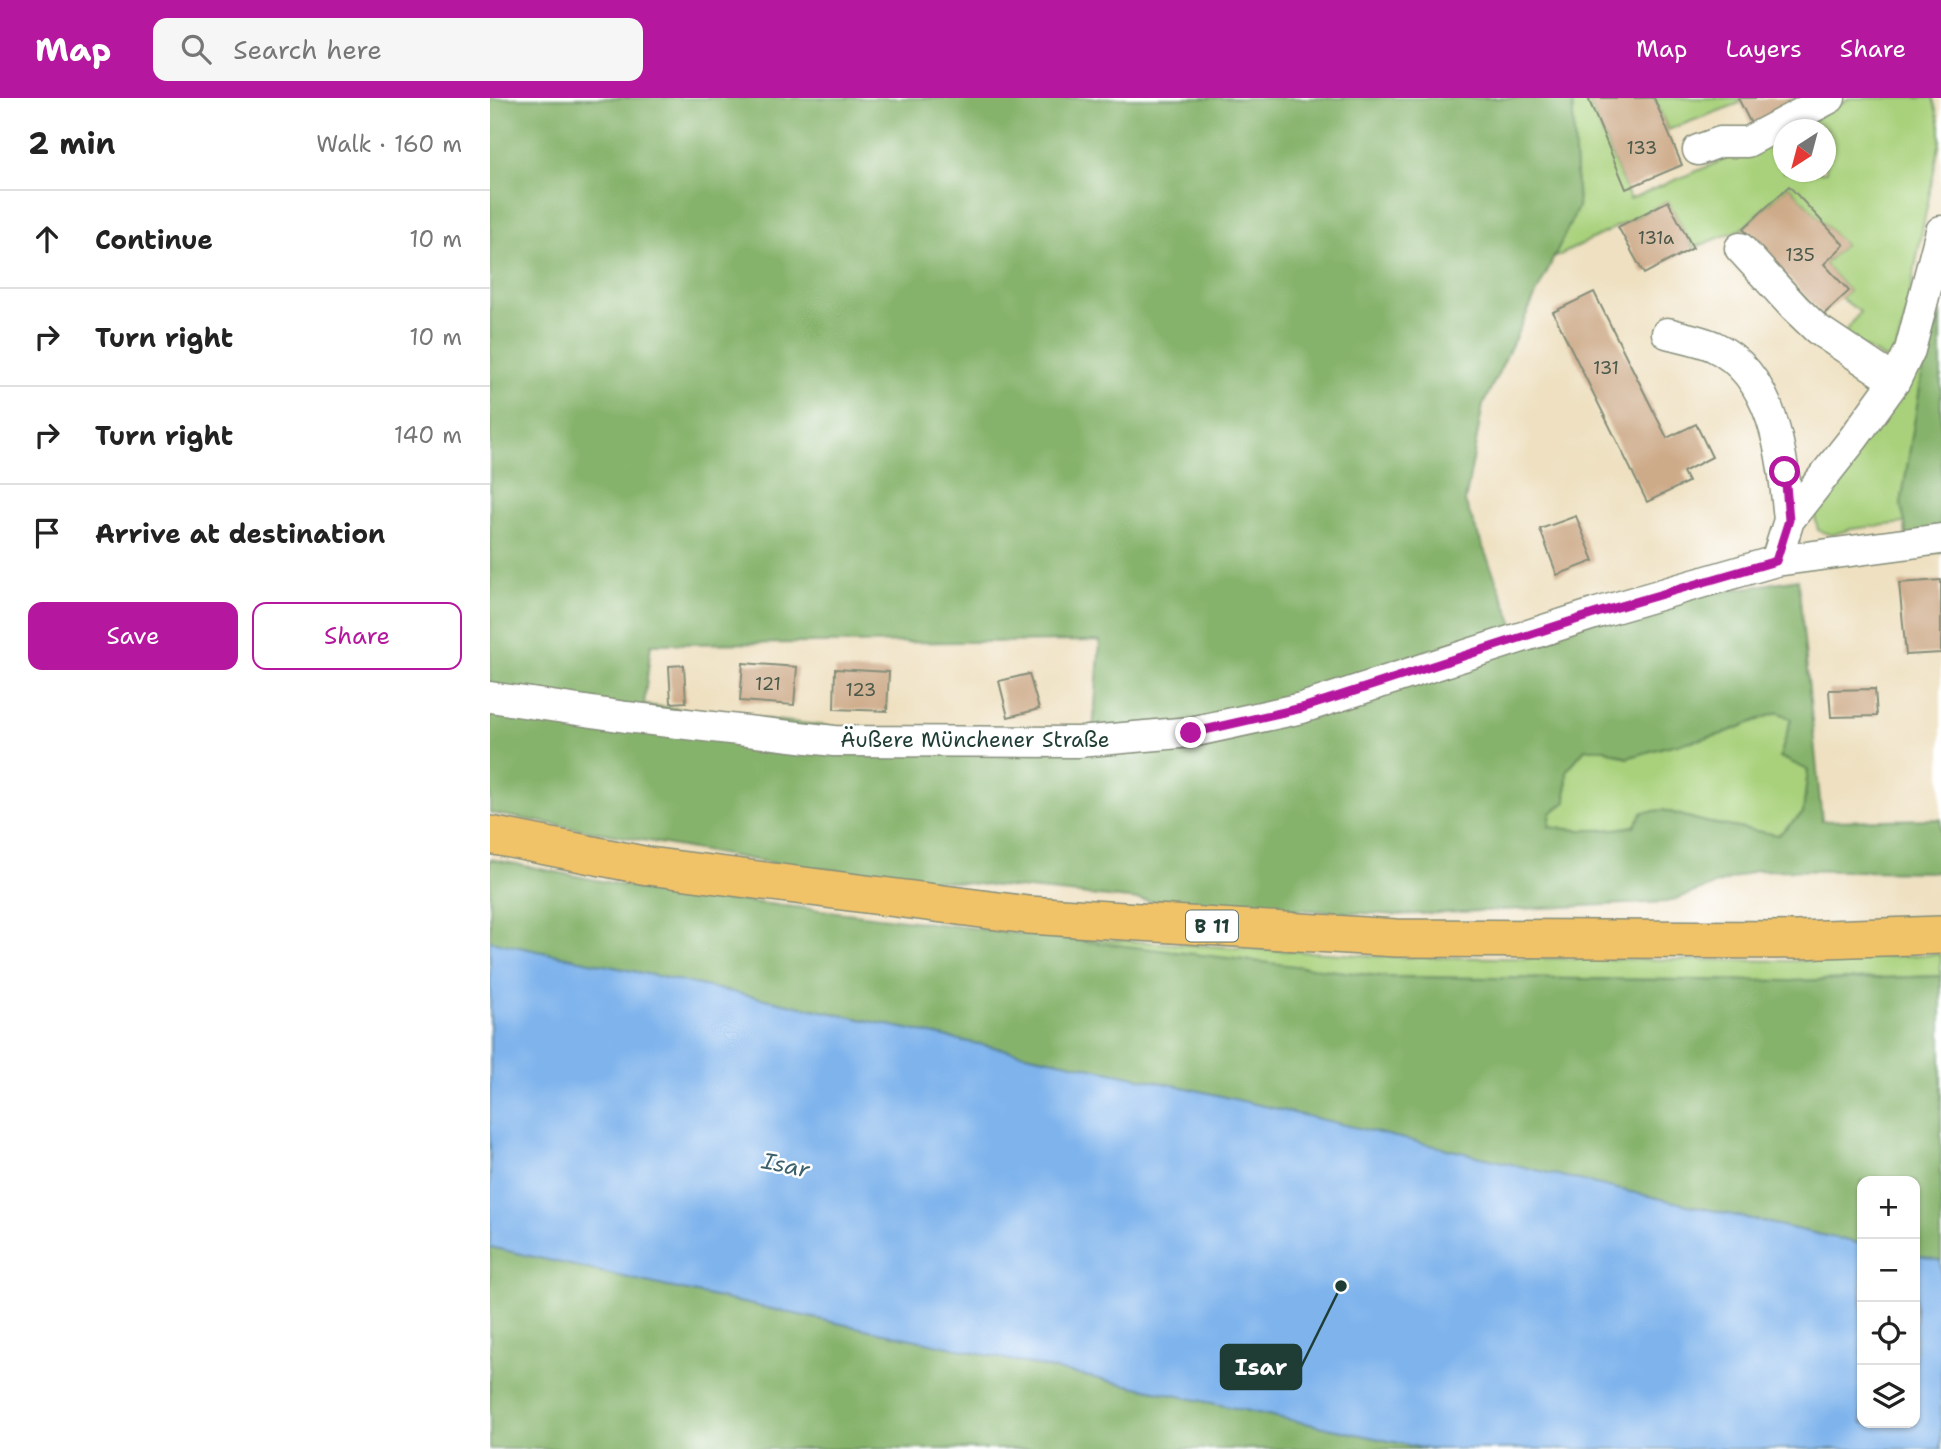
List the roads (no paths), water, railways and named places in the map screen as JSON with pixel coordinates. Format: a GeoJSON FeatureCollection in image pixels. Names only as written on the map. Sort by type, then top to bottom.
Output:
{"type":"FeatureCollection","features":[{"type":"Feature","properties":{"kind":"main road","name":"B 11"},"geometry":{"type":"LineString","coordinates":[[490,835],[648,866],[1028,915],[1396,938],[1796,940],[1941,935]]}},
{"type":"Feature","properties":{"kind":"street"},"geometry":{"type":"LineString","coordinates":[[1698,150],[1720,142],[1747,142],[1830,98]]}},
{"type":"Feature","properties":{"kind":"street"},"geometry":{"type":"LineString","coordinates":[[1776,561],[1789,520],[1895,381],[1910,350],[1941,231]]}},
{"type":"Feature","properties":{"kind":"street"},"geometry":{"type":"LineString","coordinates":[[1740,248],[1817,329],[1895,381]]}},
{"type":"Feature","properties":{"kind":"street"},"geometry":{"type":"LineString","coordinates":[[1667,333],[1713,346],[1733,358],[1753,379],[1767,410],[1785,472],[1789,520]]}},
{"type":"Feature","properties":{"kind":"street","name":"Äußere Münchener Straße"},"geometry":{"type":"LineString","coordinates":[[490,697],[626,717],[834,741],[1078,742],[1191,733],[1302,708],[1597,613],[1776,561],[1941,539]]}},
{"type":"Feature","properties":{"kind":"water"},"geometry":{"type":"Polygon","coordinates":[[[490,941],[1187,1088],[1857,1243],[1857,1428],[1920,1428],[1920,1256],[1941,1261],[1941,1449],[1427,1449],[490,1247],[490,941]]]}},
{"type":"Feature","properties":{"kind":"place","name":"Isar"},"geometry":{"type":"Point","coordinates":[1341,1286]}}]}
